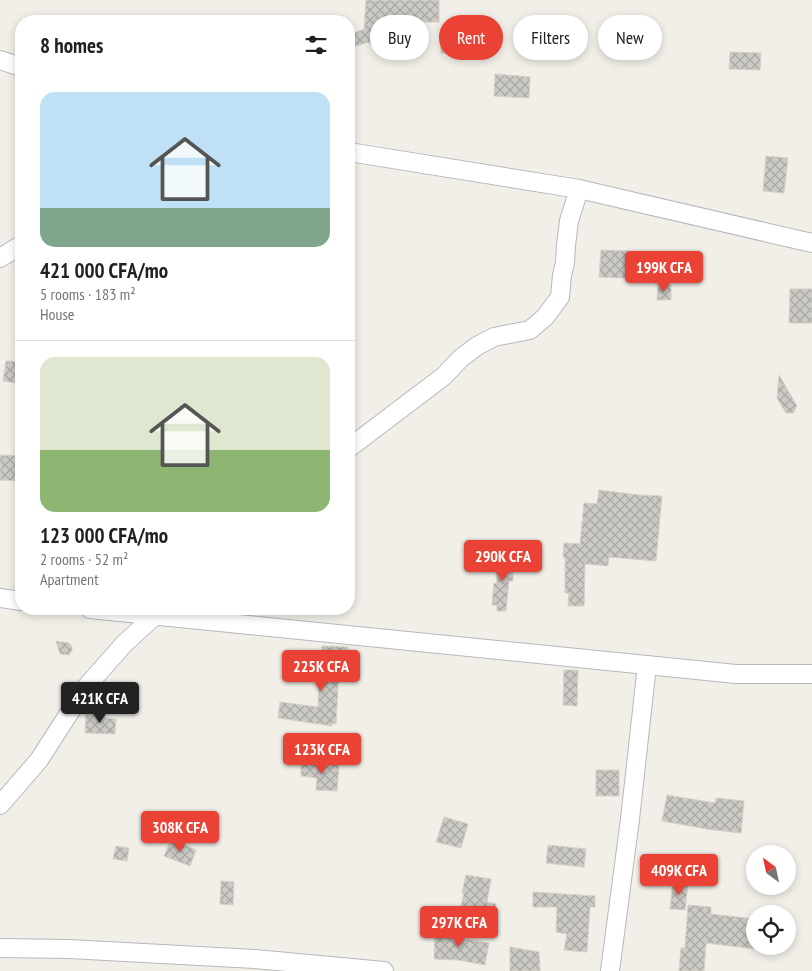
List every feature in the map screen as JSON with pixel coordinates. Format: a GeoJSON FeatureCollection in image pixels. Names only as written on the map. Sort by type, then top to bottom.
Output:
{"type":"FeatureCollection","features":[{"type":"Feature","properties":{"kind":"street"},"geometry":{"type":"LineString","coordinates":[[0,60],[15,65]]}},
{"type":"Feature","properties":{"kind":"street"},"geometry":{"type":"LineString","coordinates":[[355,153],[579,189],[812,244]]}},
{"type":"Feature","properties":{"kind":"street"},"geometry":{"type":"LineString","coordinates":[[355,443],[444,376],[461,358],[477,346],[494,337],[530,330],[545,317],[560,297],[562,275],[566,263],[569,221],[579,189]]}},
{"type":"Feature","properties":{"kind":"street"},"geometry":{"type":"LineString","coordinates":[[0,258],[15,249]]}},
{"type":"Feature","properties":{"kind":"street"},"geometry":{"type":"LineString","coordinates":[[0,598],[15,600]]}},
{"type":"Feature","properties":{"kind":"street"},"geometry":{"type":"LineString","coordinates":[[0,805],[39,760],[86,687],[124,644],[155,615]]}},
{"type":"Feature","properties":{"kind":"street"},"geometry":{"type":"LineString","coordinates":[[186,615],[736,674],[812,674]]}},
{"type":"Feature","properties":{"kind":"street"},"geometry":{"type":"LineString","coordinates":[[610,971],[630,820],[647,665]]}},
{"type":"Feature","properties":{"kind":"street"},"geometry":{"type":"LineString","coordinates":[[0,948],[69,949],[255,959],[384,971]]}},
{"type":"Feature","properties":{"kind":"building"},"geometry":{"type":"Polygon","coordinates":[[[366,0],[439,0],[439,22],[429,22],[429,15],[370,15],[370,44],[367,42],[355,45],[355,33],[364,29],[366,0]]]}},
{"type":"Feature","properties":{"kind":"building"},"geometry":{"type":"Polygon","coordinates":[[[730,52],[761,53],[760,70],[729,69],[730,52]]]}},
{"type":"Feature","properties":{"kind":"building"},"geometry":{"type":"Polygon","coordinates":[[[495,74],[530,77],[529,98],[494,96],[495,74]]]}},
{"type":"Feature","properties":{"kind":"building"},"geometry":{"type":"Polygon","coordinates":[[[766,156],[788,158],[784,193],[763,191],[766,156]]]}},
{"type":"Feature","properties":{"kind":"building"},"geometry":{"type":"Polygon","coordinates":[[[601,250],[628,251],[626,278],[599,277],[601,250]]]}},
{"type":"Feature","properties":{"kind":"building"},"geometry":{"type":"Polygon","coordinates":[[[658,285],[671,285],[671,300],[657,300],[658,285]]]}},
{"type":"Feature","properties":{"kind":"building"},"geometry":{"type":"Polygon","coordinates":[[[790,289],[812,289],[812,323],[789,323],[790,289]]]}},
{"type":"Feature","properties":{"kind":"building"},"geometry":{"type":"Polygon","coordinates":[[[6,361],[15,362],[15,383],[3,381],[6,361]]]}},
{"type":"Feature","properties":{"kind":"building"},"geometry":{"type":"Polygon","coordinates":[[[779,375],[797,406],[793,413],[786,413],[777,398],[779,375]]]}},
{"type":"Feature","properties":{"kind":"building"},"geometry":{"type":"Polygon","coordinates":[[[0,455],[15,456],[15,481],[0,480],[0,455]]]}},
{"type":"Feature","properties":{"kind":"building"},"geometry":{"type":"Polygon","coordinates":[[[599,490],[662,496],[656,561],[609,557],[608,566],[585,564],[584,606],[568,606],[569,593],[565,593],[564,543],[580,544],[584,503],[597,504],[599,490]]]}},
{"type":"Feature","properties":{"kind":"building"},"geometry":{"type":"Polygon","coordinates":[[[513,556],[513,581],[509,581],[506,611],[497,611],[497,605],[492,605],[494,583],[497,584],[496,557],[513,556]]]}},
{"type":"Feature","properties":{"kind":"building"},"geometry":{"type":"Polygon","coordinates":[[[56,641],[69,643],[72,646],[69,655],[60,654],[56,641]]]}},
{"type":"Feature","properties":{"kind":"building"},"geometry":{"type":"Polygon","coordinates":[[[322,646],[348,647],[347,668],[339,668],[336,724],[332,723],[332,726],[278,718],[280,702],[318,707],[322,646]]]}},
{"type":"Feature","properties":{"kind":"building"},"geometry":{"type":"Polygon","coordinates":[[[564,670],[578,670],[577,706],[563,705],[564,670]]]}},
{"type":"Feature","properties":{"kind":"building"},"geometry":{"type":"Polygon","coordinates":[[[86,714],[105,714],[105,718],[116,719],[115,734],[85,733],[86,714]]]}},
{"type":"Feature","properties":{"kind":"building"},"geometry":{"type":"Polygon","coordinates":[[[301,762],[339,764],[337,791],[316,790],[317,778],[301,776],[301,762]]]}},
{"type":"Feature","properties":{"kind":"building"},"geometry":{"type":"Polygon","coordinates":[[[596,770],[619,770],[619,796],[596,796],[596,770]]]}},
{"type":"Feature","properties":{"kind":"building"},"geometry":{"type":"Polygon","coordinates":[[[667,795],[715,803],[716,798],[744,801],[741,833],[662,821],[667,795]]]}},
{"type":"Feature","properties":{"kind":"building"},"geometry":{"type":"Polygon","coordinates":[[[444,817],[468,824],[461,848],[436,842],[444,817]]]}},
{"type":"Feature","properties":{"kind":"building"},"geometry":{"type":"Polygon","coordinates":[[[171,839],[196,850],[190,866],[164,856],[171,839]]]}},
{"type":"Feature","properties":{"kind":"building"},"geometry":{"type":"Polygon","coordinates":[[[548,845],[586,849],[584,867],[546,863],[548,845]]]}},
{"type":"Feature","properties":{"kind":"building"},"geometry":{"type":"Polygon","coordinates":[[[116,846],[129,848],[127,861],[113,859],[116,846]]]}},
{"type":"Feature","properties":{"kind":"building"},"geometry":{"type":"Polygon","coordinates":[[[466,875],[491,879],[487,902],[496,904],[493,918],[460,911],[466,875]]]}},
{"type":"Feature","properties":{"kind":"building"},"geometry":{"type":"Polygon","coordinates":[[[221,881],[234,882],[233,905],[220,904],[221,881]]]}},
{"type":"Feature","properties":{"kind":"building"},"geometry":{"type":"Polygon","coordinates":[[[673,881],[688,883],[685,910],[670,909],[673,881]]]}},
{"type":"Feature","properties":{"kind":"building"},"geometry":{"type":"Polygon","coordinates":[[[533,892],[595,896],[595,907],[590,907],[587,952],[564,950],[567,934],[556,932],[557,907],[533,907],[533,892]]]}},
{"type":"Feature","properties":{"kind":"building"},"geometry":{"type":"Polygon","coordinates":[[[688,905],[711,907],[711,914],[746,918],[746,948],[706,943],[704,971],[679,971],[681,948],[685,948],[688,905]]]}},
{"type":"Feature","properties":{"kind":"building"},"geometry":{"type":"Polygon","coordinates":[[[435,930],[457,931],[457,938],[489,943],[485,965],[458,960],[434,959],[435,930]]]}},
{"type":"Feature","properties":{"kind":"building"},"geometry":{"type":"Polygon","coordinates":[[[510,947],[539,952],[540,971],[510,971],[510,947]]]}}]}
